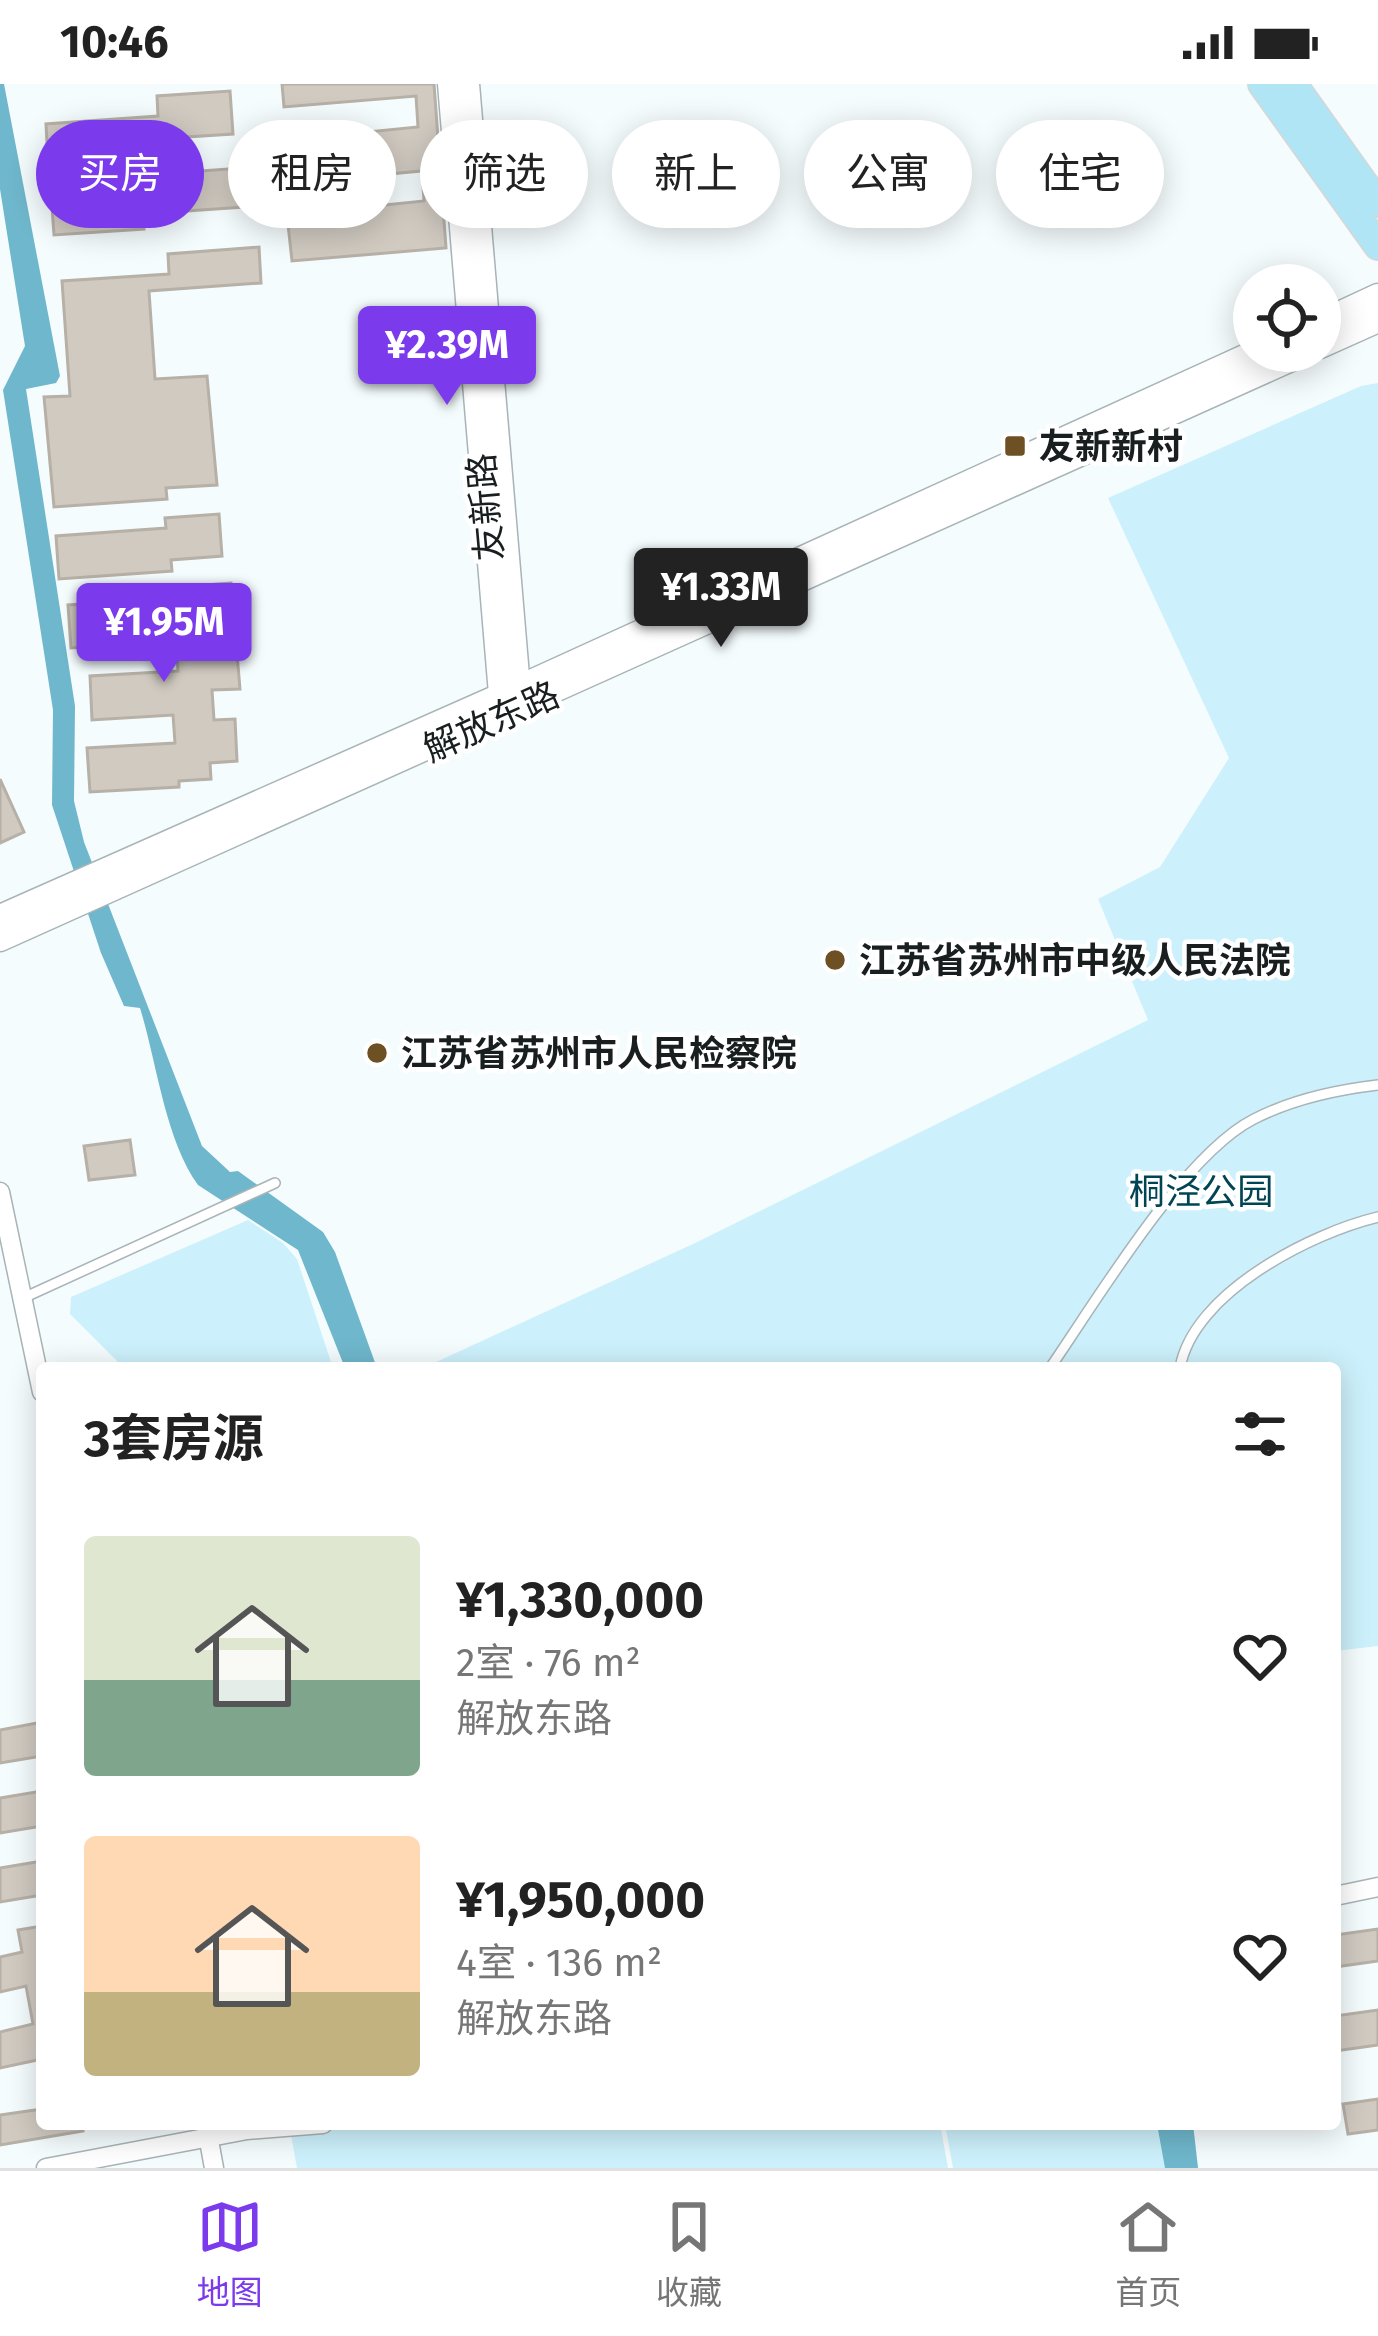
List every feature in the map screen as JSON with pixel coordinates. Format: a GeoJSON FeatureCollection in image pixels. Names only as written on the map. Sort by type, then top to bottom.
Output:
{"type":"FeatureCollection","features":[{"type":"Feature","properties":{"kind":"main road","name":"友新路"},"geometry":{"type":"LineString","coordinates":[[450,84],[514,700]]}},
{"type":"Feature","properties":{"kind":"main road","name":"友新路"},"geometry":{"type":"LineString","coordinates":[[467,84],[514,700]]}},
{"type":"Feature","properties":{"kind":"main road"},"geometry":{"type":"LineString","coordinates":[[1262,84],[1378,246]]}},
{"type":"Feature","properties":{"kind":"main road"},"geometry":{"type":"LineString","coordinates":[[1292,84],[1378,203]]}},
{"type":"Feature","properties":{"kind":"main road"},"geometry":{"type":"LineString","coordinates":[[1341,313],[1378,296]]}},
{"type":"Feature","properties":{"kind":"main road"},"geometry":{"type":"LineString","coordinates":[[1341,337],[1378,320]]}},
{"type":"Feature","properties":{"kind":"main road","name":"解放东路"},"geometry":{"type":"LineString","coordinates":[[514,700],[1233,363]]}},
{"type":"Feature","properties":{"kind":"main road","name":"解放东路"},"geometry":{"type":"LineString","coordinates":[[0,940],[104,882],[1261,372]]}},
{"type":"Feature","properties":{"kind":"main road","name":"解放东路"},"geometry":{"type":"LineString","coordinates":[[0,917],[76,895]]}},
{"type":"Feature","properties":{"kind":"street"},"geometry":{"type":"LineString","coordinates":[[0,1192],[36,1365]]}},
{"type":"Feature","properties":{"kind":"street"},"geometry":{"type":"LineString","coordinates":[[1341,1895],[1378,1887]]}},
{"type":"Feature","properties":{"kind":"street"},"geometry":{"type":"LineString","coordinates":[[46,2168],[207,2131],[248,2130]]}},
{"type":"Feature","properties":{"kind":"street"},"geometry":{"type":"LineString","coordinates":[[207,2131],[214,2168]]}},
{"type":"Feature","properties":{"kind":"lane"},"geometry":{"type":"LineString","coordinates":[[1054,1362],[1168,1199],[1214,1149],[1251,1120],[1327,1091],[1378,1085]]}},
{"type":"Feature","properties":{"kind":"lane"},"geometry":{"type":"LineString","coordinates":[[21,1299],[275,1183]]}},
{"type":"Feature","properties":{"kind":"lane"},"geometry":{"type":"LineString","coordinates":[[1181,1362],[1183,1348],[1210,1312],[1277,1255],[1349,1224],[1378,1217]]}},
{"type":"Feature","properties":{"kind":"green space","name":"桐泾公园"},"geometry":{"type":"Polygon","coordinates":[[[1378,383],[1378,1646],[1341,1650],[1341,1362],[436,1362],[693,1244],[1148,1020],[1098,899],[1160,867],[1229,758],[1108,498],[1361,386],[1378,383]]]}},
{"type":"Feature","properties":{"kind":"green space"},"geometry":{"type":"Polygon","coordinates":[[[248,1220],[283,1243],[297,1259],[331,1362],[117,1362],[70,1314],[71,1297],[248,1220]]]}},
{"type":"Feature","properties":{"kind":"green space"},"geometry":{"type":"Polygon","coordinates":[[[290,2130],[941,2130],[948,2168],[297,2168],[290,2130]]]}},
{"type":"Feature","properties":{"kind":"green space"},"geometry":{"type":"Polygon","coordinates":[[[946,2130],[1194,2130],[1198,2168],[953,2168],[946,2130]]]}},
{"type":"Feature","properties":{"kind":"water"},"geometry":{"type":"Polygon","coordinates":[[[0,84],[4,84],[60,376],[56,383],[26,389],[75,706],[74,801],[84,842],[202,1146],[230,1172],[238,1171],[323,1232],[335,1252],[375,1362],[343,1362],[298,1250],[198,1185],[177,1146],[140,1008],[124,1006],[101,953],[52,805],[53,710],[3,390],[25,346],[0,189],[0,84]]]}},
{"type":"Feature","properties":{"kind":"water"},"geometry":{"type":"Polygon","coordinates":[[[1158,2130],[1194,2130],[1198,2168],[1165,2168],[1158,2130]]]}},
{"type":"Feature","properties":{"kind":"building"},"geometry":{"type":"Polygon","coordinates":[[[282,84],[434,84],[437,120],[420,120],[420,171],[396,173],[396,129],[418,127],[416,96],[284,107],[282,84]]]}},
{"type":"Feature","properties":{"kind":"building"},"geometry":{"type":"Polygon","coordinates":[[[230,91],[228,134],[204,136],[204,120],[102,120],[158,116],[157,96],[230,91]]]}},
{"type":"Feature","properties":{"kind":"building"},"geometry":{"type":"Polygon","coordinates":[[[228,169],[228,208],[204,210],[204,171],[228,169]]]}},
{"type":"Feature","properties":{"kind":"building"},"geometry":{"type":"Polygon","coordinates":[[[420,201],[420,228],[445,228],[446,248],[292,261],[288,228],[396,228],[396,204],[420,201]]]}},
{"type":"Feature","properties":{"kind":"building"},"geometry":{"type":"Polygon","coordinates":[[[54,228],[144,228],[144,229],[54,235],[54,228]]]}},
{"type":"Feature","properties":{"kind":"building"},"geometry":{"type":"Polygon","coordinates":[[[259,247],[261,283],[149,291],[155,379],[207,376],[217,485],[166,488],[167,499],[54,507],[44,397],[70,396],[62,281],[169,274],[168,254],[259,247]]]}},
{"type":"Feature","properties":{"kind":"building"},"geometry":{"type":"Polygon","coordinates":[[[219,514],[222,556],[171,560],[172,571],[59,579],[56,536],[166,528],[165,518],[219,514]]]}},
{"type":"Feature","properties":{"kind":"building"},"geometry":{"type":"Polygon","coordinates":[[[231,583],[240,689],[212,690],[214,720],[235,719],[237,761],[210,763],[211,779],[179,781],[179,787],[90,792],[87,748],[175,743],[173,715],[92,720],[90,676],[178,671],[176,641],[71,648],[68,605],[178,598],[177,587],[231,583]]]}},
{"type":"Feature","properties":{"kind":"building"},"geometry":{"type":"Polygon","coordinates":[[[0,779],[24,832],[0,843],[0,779]]]}},
{"type":"Feature","properties":{"kind":"building"},"geometry":{"type":"Polygon","coordinates":[[[130,1140],[135,1175],[89,1180],[84,1146],[130,1140]]]}},
{"type":"Feature","properties":{"kind":"building"},"geometry":{"type":"Polygon","coordinates":[[[36,1723],[36,1757],[0,1763],[0,1730],[36,1723]]]}},
{"type":"Feature","properties":{"kind":"building"},"geometry":{"type":"Polygon","coordinates":[[[36,1792],[36,1827],[0,1833],[0,1798],[36,1792]]]}},
{"type":"Feature","properties":{"kind":"building"},"geometry":{"type":"Polygon","coordinates":[[[36,1862],[36,1896],[0,1902],[0,1868],[36,1862]]]}},
{"type":"Feature","properties":{"kind":"building"},"geometry":{"type":"Polygon","coordinates":[[[36,1927],[36,2060],[0,2068],[0,2032],[33,2024],[26,1986],[0,1992],[0,1957],[22,1952],[18,1930],[36,1927]]]}},
{"type":"Feature","properties":{"kind":"building"},"geometry":{"type":"Polygon","coordinates":[[[1378,1929],[1378,1961],[1341,1966],[1341,1934],[1378,1929]]]}},
{"type":"Feature","properties":{"kind":"building"},"geometry":{"type":"Polygon","coordinates":[[[1378,2010],[1378,2045],[1341,2050],[1341,2015],[1378,2010]]]}},
{"type":"Feature","properties":{"kind":"building"},"geometry":{"type":"Polygon","coordinates":[[[1378,2099],[1378,2130],[1348,2134],[1343,2104],[1378,2099]]]}},
{"type":"Feature","properties":{"kind":"building"},"geometry":{"type":"Polygon","coordinates":[[[36,2110],[36,2130],[83,2131],[0,2145],[0,2115],[36,2110]]]}},
{"type":"Feature","properties":{"kind":"place","name":"友新新村"},"geometry":{"type":"Point","coordinates":[1015,446]}},
{"type":"Feature","properties":{"kind":"place","name":"江苏省苏州市中级人民法院"},"geometry":{"type":"Point","coordinates":[835,960]}},
{"type":"Feature","properties":{"kind":"place","name":"江苏省苏州市人民检察院"},"geometry":{"type":"Point","coordinates":[377,1053]}}]}
